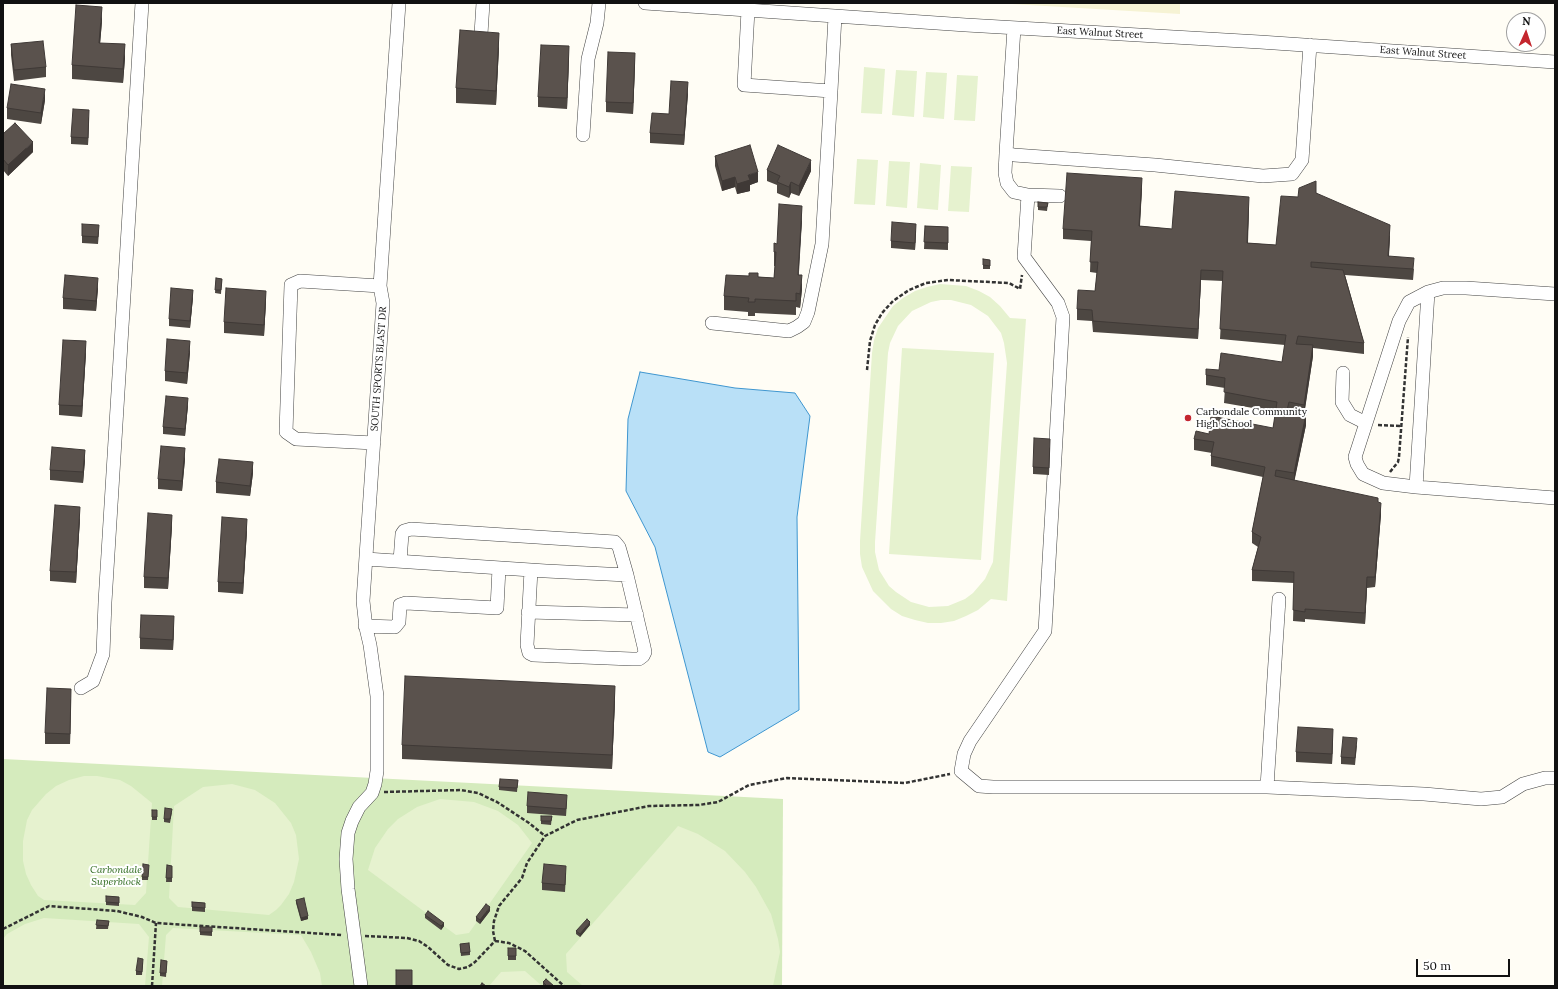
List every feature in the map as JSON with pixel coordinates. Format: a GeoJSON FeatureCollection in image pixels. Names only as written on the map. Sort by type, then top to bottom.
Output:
{"type":"FeatureCollection","features":[{"type":"Feature","properties":{"kind":"street"},"geometry":{"type":"LineString","coordinates":[[81,688],[93,681],[103,654],[142,3]]}},
{"type":"Feature","properties":{"kind":"street","name":"SOUTH SPORTS BLAST DR"},"geometry":{"type":"LineString","coordinates":[[372,793],[377,771],[378,721],[370,645],[365,626],[363,601],[383,303],[380,286],[400,3]]}},
{"type":"Feature","properties":{"kind":"street"},"geometry":{"type":"LineString","coordinates":[[481,34],[483,3]]}},
{"type":"Feature","properties":{"kind":"street"},"geometry":{"type":"LineString","coordinates":[[583,135],[588,59],[597,23],[599,3]]}},
{"type":"Feature","properties":{"kind":"street","name":"East Walnut Street"},"geometry":{"type":"LineString","coordinates":[[645,3],[1555,62]]}},
{"type":"Feature","properties":{"kind":"street"},"geometry":{"type":"LineString","coordinates":[[748,10],[744,84],[831,90]]}},
{"type":"Feature","properties":{"kind":"street"},"geometry":{"type":"LineString","coordinates":[[712,323],[789,330],[804,322],[808,312],[822,244],[835,16]]}},
{"type":"Feature","properties":{"kind":"street"},"geometry":{"type":"LineString","coordinates":[[1014,28],[1005,173],[1007,183],[1014,192],[1028,195],[1060,196]]}},
{"type":"Feature","properties":{"kind":"street"},"geometry":{"type":"LineString","coordinates":[[1006,153],[1014,155],[1155,165],[1263,176],[1292,174],[1302,160],[1310,45]]}},
{"type":"Feature","properties":{"kind":"street"},"geometry":{"type":"LineString","coordinates":[[1028,195],[1024,257],[1058,303],[1063,317],[1045,631],[970,741],[964,754],[961,771],[979,786],[993,787],[1266,787],[1424,794],[1481,799],[1502,797],[1523,784],[1545,778],[1555,778]]}},
{"type":"Feature","properties":{"kind":"street"},"geometry":{"type":"LineString","coordinates":[[374,443],[296,439],[286,432],[292,285],[300,281],[380,286]]}},
{"type":"Feature","properties":{"kind":"street"},"geometry":{"type":"LineString","coordinates":[[1555,294],[1444,288],[1428,292],[1409,302],[1402,315],[1369,423],[1355,454],[1355,460],[1359,469],[1368,477],[1383,483],[1555,498]]}},
{"type":"Feature","properties":{"kind":"street"},"geometry":{"type":"LineString","coordinates":[[1416,487],[1428,292]]}},
{"type":"Feature","properties":{"kind":"street"},"geometry":{"type":"LineString","coordinates":[[1343,373],[1342,402],[1350,415],[1369,423]]}},
{"type":"Feature","properties":{"kind":"street"},"geometry":{"type":"LineString","coordinates":[[400,561],[402,534],[407,530],[615,542],[619,547],[637,615],[645,652],[643,656],[639,659],[627,659],[533,655],[527,650],[530,570]]}},
{"type":"Feature","properties":{"kind":"street"},"geometry":{"type":"LineString","coordinates":[[366,559],[627,575]]}},
{"type":"Feature","properties":{"kind":"street"},"geometry":{"type":"LineString","coordinates":[[365,626],[395,627],[399,622],[400,605],[406,603],[497,608],[499,568]]}},
{"type":"Feature","properties":{"kind":"street"},"geometry":{"type":"LineString","coordinates":[[1266,787],[1279,599]]}},
{"type":"Feature","properties":{"kind":"street"},"geometry":{"type":"LineString","coordinates":[[528,612],[637,615]]}},
{"type":"Feature","properties":{"kind":"street"},"geometry":{"type":"LineString","coordinates":[[361,986],[348,889],[346,859],[348,833],[352,821],[359,807],[372,793]]}},
{"type":"Feature","properties":{"kind":"path"},"geometry":{"type":"LineString","coordinates":[[867,370],[870,341],[875,325],[882,312],[893,300],[909,290],[926,283],[948,280],[1009,283],[1020,289]]}},
{"type":"Feature","properties":{"kind":"path"},"geometry":{"type":"LineString","coordinates":[[1388,474],[1398,462],[1399,457],[1409,329]]}},
{"type":"Feature","properties":{"kind":"path"},"geometry":{"type":"LineString","coordinates":[[1369,423],[1402,426]]}},
{"type":"Feature","properties":{"kind":"path"},"geometry":{"type":"LineString","coordinates":[[495,941],[493,931],[494,920],[499,906],[522,878],[527,863],[545,836],[577,820],[649,806],[699,806],[718,802],[749,785],[787,778],[905,783],[961,771]]}},
{"type":"Feature","properties":{"kind":"path"},"geometry":{"type":"LineString","coordinates":[[372,793],[461,790],[478,793],[497,802],[529,823],[545,836]]}},
{"type":"Feature","properties":{"kind":"path"},"geometry":{"type":"LineString","coordinates":[[3,929],[49,906],[117,911],[142,917],[156,924],[407,938],[428,947],[448,965],[459,969],[468,968],[495,941]]}},
{"type":"Feature","properties":{"kind":"path"},"geometry":{"type":"LineString","coordinates":[[152,986],[156,924]]}},
{"type":"Feature","properties":{"kind":"path"},"geometry":{"type":"LineString","coordinates":[[495,941],[510,943],[525,951],[564,986]]}},
{"type":"Feature","properties":{"kind":"shaded area"},"geometry":{"type":"Polygon","coordinates":[[[995,3],[1180,3],[1180,14],[995,3]]]}},
{"type":"Feature","properties":{"kind":"green space"},"geometry":{"type":"Polygon","coordinates":[[[864,67],[885,69],[882,114],[861,113],[864,67]]]}},
{"type":"Feature","properties":{"kind":"green space"},"geometry":{"type":"Polygon","coordinates":[[[896,70],[917,71],[914,117],[892,115],[896,70]]]}},
{"type":"Feature","properties":{"kind":"green space"},"geometry":{"type":"Polygon","coordinates":[[[926,72],[947,73],[944,119],[923,117],[926,72]]]}},
{"type":"Feature","properties":{"kind":"green space"},"geometry":{"type":"Polygon","coordinates":[[[957,75],[978,76],[975,121],[954,120],[957,75]]]}},
{"type":"Feature","properties":{"kind":"green space"},"geometry":{"type":"Polygon","coordinates":[[[857,159],[878,160],[875,205],[854,204],[857,159]]]}},
{"type":"Feature","properties":{"kind":"green space"},"geometry":{"type":"Polygon","coordinates":[[[889,161],[910,162],[907,208],[886,206],[889,161]]]}},
{"type":"Feature","properties":{"kind":"green space"},"geometry":{"type":"Polygon","coordinates":[[[920,163],[941,165],[938,210],[917,208],[920,163]]]}},
{"type":"Feature","properties":{"kind":"green space"},"geometry":{"type":"Polygon","coordinates":[[[951,166],[972,167],[969,212],[948,211],[951,166]]]}},
{"type":"Feature","properties":{"kind":"green space"},"geometry":{"type":"Polygon","coordinates":[[[940,284],[966,286],[990,297],[1010,318],[1026,319],[1007,601],[991,599],[978,610],[966,616],[954,621],[941,623],[928,623],[915,620],[902,616],[891,609],[873,591],[862,567],[860,554],[874,340],[878,328],[893,306],[915,291],[940,284]],[[951,300],[931,302],[912,311],[898,326],[890,343],[888,353],[875,552],[879,570],[889,586],[911,602],[929,607],[948,606],[965,599],[973,593],[985,579],[993,562],[1007,363],[1004,343],[1001,333],[988,316],[971,305],[951,300]]]}},
{"type":"Feature","properties":{"kind":"green space"},"geometry":{"type":"Polygon","coordinates":[[[902,348],[994,353],[981,560],[889,554],[902,348]]]}},
{"type":"Feature","properties":{"kind":"green space","name":"Carbondale Superblock"},"geometry":{"type":"Polygon","coordinates":[[[3,759],[783,799],[782,986],[3,986],[3,759]]]}},
{"type":"Feature","properties":{"kind":"green space"},"geometry":{"type":"Polygon","coordinates":[[[84,776],[97,776],[120,780],[131,786],[152,803],[146,893],[135,905],[44,900],[38,896],[26,874],[23,861],[23,841],[27,820],[32,810],[46,794],[56,786],[69,780],[84,776]]]}},
{"type":"Feature","properties":{"kind":"green space"},"geometry":{"type":"Polygon","coordinates":[[[232,784],[255,790],[275,803],[291,823],[296,835],[299,859],[294,882],[289,894],[281,905],[269,915],[178,907],[169,898],[174,806],[203,787],[232,784]]]}},
{"type":"Feature","properties":{"kind":"green space"},"geometry":{"type":"Polygon","coordinates":[[[440,799],[474,802],[498,811],[518,825],[532,843],[469,933],[456,935],[368,870],[375,848],[388,829],[398,819],[417,807],[440,799]]]}},
{"type":"Feature","properties":{"kind":"green space"},"geometry":{"type":"Polygon","coordinates":[[[678,826],[698,834],[725,851],[745,872],[756,887],[771,914],[778,939],[780,952],[773,986],[583,986],[567,972],[566,954],[678,826]]]}},
{"type":"Feature","properties":{"kind":"green space"},"geometry":{"type":"Polygon","coordinates":[[[44,918],[139,924],[149,937],[145,986],[3,986],[3,939],[7,934],[25,924],[44,918]]]}},
{"type":"Feature","properties":{"kind":"green space"},"geometry":{"type":"Polygon","coordinates":[[[173,928],[301,935],[311,952],[320,973],[322,986],[162,986],[166,935],[173,928]]]}},
{"type":"Feature","properties":{"kind":"green space"},"geometry":{"type":"Polygon","coordinates":[[[525,971],[542,986],[489,986],[501,972],[525,971]]]}},
{"type":"Feature","properties":{"kind":"water"},"geometry":{"type":"Polygon","coordinates":[[[640,372],[735,388],[795,393],[810,416],[797,517],[799,710],[720,757],[708,752],[655,547],[626,491],[628,419],[640,372]]]}},
{"type":"Feature","properties":{"kind":"building"},"geometry":{"type":"Polygon","coordinates":[[[76,5],[102,7],[99,43],[125,44],[123,69],[72,65],[76,5]]]}},
{"type":"Feature","properties":{"kind":"building"},"geometry":{"type":"Polygon","coordinates":[[[460,30],[499,33],[496,91],[456,88],[460,30]]]}},
{"type":"Feature","properties":{"kind":"building"},"geometry":{"type":"Polygon","coordinates":[[[43,41],[46,67],[14,70],[11,44],[43,41]]]}},
{"type":"Feature","properties":{"kind":"building"},"geometry":{"type":"Polygon","coordinates":[[[541,45],[569,46],[567,98],[538,97],[541,45]]]}},
{"type":"Feature","properties":{"kind":"building"},"geometry":{"type":"Polygon","coordinates":[[[608,52],[635,53],[633,103],[606,102],[608,52]]]}},
{"type":"Feature","properties":{"kind":"building"},"geometry":{"type":"Polygon","coordinates":[[[671,81],[688,82],[684,135],[650,133],[652,113],[669,114],[671,81]]]}},
{"type":"Feature","properties":{"kind":"building"},"geometry":{"type":"Polygon","coordinates":[[[11,84],[45,89],[41,113],[7,108],[11,84]]]}},
{"type":"Feature","properties":{"kind":"building"},"geometry":{"type":"Polygon","coordinates":[[[73,109],[89,110],[88,138],[71,137],[73,109]]]}},
{"type":"Feature","properties":{"kind":"building"},"geometry":{"type":"Polygon","coordinates":[[[15,123],[33,142],[8,165],[3,159],[3,134],[15,123]]]}},
{"type":"Feature","properties":{"kind":"building"},"geometry":{"type":"Polygon","coordinates":[[[750,145],[758,172],[748,175],[750,180],[737,184],[735,177],[722,181],[715,156],[750,145]]]}},
{"type":"Feature","properties":{"kind":"building"},"geometry":{"type":"Polygon","coordinates":[[[778,145],[811,160],[799,186],[791,182],[789,187],[777,182],[780,176],[767,170],[778,145]]]}},
{"type":"Feature","properties":{"kind":"building"},"geometry":{"type":"Polygon","coordinates":[[[1067,173],[1142,178],[1139,226],[1172,229],[1175,191],[1249,197],[1247,243],[1276,245],[1281,196],[1298,197],[1299,188],[1316,181],[1316,193],[1390,225],[1388,256],[1414,258],[1413,269],[1311,262],[1311,267],[1343,270],[1364,343],[1298,336],[1296,344],[1313,345],[1304,405],[1289,402],[1287,410],[1306,414],[1294,473],[1276,470],[1275,476],[1378,498],[1378,502],[1381,503],[1375,577],[1367,577],[1365,613],[1305,609],[1305,612],[1293,610],[1294,572],[1252,570],[1261,537],[1252,532],[1265,467],[1211,456],[1214,442],[1194,439],[1196,431],[1209,434],[1211,416],[1273,428],[1277,402],[1224,392],[1225,378],[1206,375],[1206,369],[1219,370],[1221,353],[1282,362],[1286,335],[1220,329],[1223,271],[1201,270],[1198,329],[1093,321],[1092,310],[1077,309],[1078,290],[1095,291],[1098,262],[1090,262],[1092,231],[1063,229],[1067,173]]]}},
{"type":"Feature","properties":{"kind":"building"},"geometry":{"type":"Polygon","coordinates":[[[1038,202],[1048,203],[1047,207],[1038,207],[1038,202]]]}},
{"type":"Feature","properties":{"kind":"building"},"geometry":{"type":"Polygon","coordinates":[[[779,204],[802,206],[798,275],[802,275],[800,294],[796,293],[796,301],[755,299],[755,302],[748,302],[749,298],[724,296],[726,275],[749,276],[749,273],[758,273],[758,277],[774,278],[776,252],[774,252],[774,243],[777,244],[779,204]]]}},
{"type":"Feature","properties":{"kind":"building"},"geometry":{"type":"Polygon","coordinates":[[[892,222],[916,224],[915,243],[891,241],[892,222]]]}},
{"type":"Feature","properties":{"kind":"building"},"geometry":{"type":"Polygon","coordinates":[[[82,224],[99,225],[98,237],[82,236],[82,224]]]}},
{"type":"Feature","properties":{"kind":"building"},"geometry":{"type":"Polygon","coordinates":[[[925,226],[948,227],[948,243],[924,242],[925,226]]]}},
{"type":"Feature","properties":{"kind":"building"},"geometry":{"type":"Polygon","coordinates":[[[983,259],[990,260],[990,266],[983,265],[983,259]]]}},
{"type":"Feature","properties":{"kind":"building"},"geometry":{"type":"Polygon","coordinates":[[[65,275],[98,278],[96,301],[63,298],[65,275]]]}},
{"type":"Feature","properties":{"kind":"building"},"geometry":{"type":"Polygon","coordinates":[[[216,278],[222,279],[221,290],[215,290],[216,278]]]}},
{"type":"Feature","properties":{"kind":"building"},"geometry":{"type":"Polygon","coordinates":[[[171,288],[193,290],[190,321],[169,319],[171,288]]]}},
{"type":"Feature","properties":{"kind":"building"},"geometry":{"type":"Polygon","coordinates":[[[226,288],[266,291],[264,325],[224,322],[226,288]]]}},
{"type":"Feature","properties":{"kind":"building"},"geometry":{"type":"Polygon","coordinates":[[[167,339],[190,341],[187,373],[165,371],[167,339]]]}},
{"type":"Feature","properties":{"kind":"building"},"geometry":{"type":"Polygon","coordinates":[[[63,340],[86,341],[82,406],[59,405],[63,340]]]}},
{"type":"Feature","properties":{"kind":"building"},"geometry":{"type":"Polygon","coordinates":[[[166,396],[188,398],[185,429],[163,427],[166,396]]]}},
{"type":"Feature","properties":{"kind":"building"},"geometry":{"type":"Polygon","coordinates":[[[1034,438],[1050,439],[1049,468],[1033,467],[1034,438]]]}},
{"type":"Feature","properties":{"kind":"building"},"geometry":{"type":"Polygon","coordinates":[[[161,446],[185,448],[182,481],[158,479],[161,446]]]}},
{"type":"Feature","properties":{"kind":"building"},"geometry":{"type":"Polygon","coordinates":[[[52,447],[85,450],[83,472],[50,470],[52,447]]]}},
{"type":"Feature","properties":{"kind":"building"},"geometry":{"type":"Polygon","coordinates":[[[219,459],[253,462],[250,486],[216,482],[219,459]]]}},
{"type":"Feature","properties":{"kind":"building"},"geometry":{"type":"Polygon","coordinates":[[[55,505],[80,507],[76,572],[50,571],[55,505]]]}},
{"type":"Feature","properties":{"kind":"building"},"geometry":{"type":"Polygon","coordinates":[[[148,513],[172,515],[168,578],[144,577],[148,513]]]}},
{"type":"Feature","properties":{"kind":"building"},"geometry":{"type":"Polygon","coordinates":[[[222,517],[247,519],[243,583],[218,582],[222,517]]]}},
{"type":"Feature","properties":{"kind":"building"},"geometry":{"type":"Polygon","coordinates":[[[141,615],[174,616],[173,640],[140,638],[141,615]]]}},
{"type":"Feature","properties":{"kind":"building"},"geometry":{"type":"Polygon","coordinates":[[[405,676],[615,686],[612,755],[402,745],[405,676]]]}},
{"type":"Feature","properties":{"kind":"building"},"geometry":{"type":"Polygon","coordinates":[[[47,688],[71,689],[70,734],[45,733],[47,688]]]}},
{"type":"Feature","properties":{"kind":"building"},"geometry":{"type":"Polygon","coordinates":[[[1298,727],[1333,729],[1332,754],[1296,752],[1298,727]]]}},
{"type":"Feature","properties":{"kind":"building"},"geometry":{"type":"Polygon","coordinates":[[[1343,737],[1357,738],[1355,758],[1341,757],[1343,737]]]}},
{"type":"Feature","properties":{"kind":"building"},"geometry":{"type":"Polygon","coordinates":[[[500,779],[518,780],[517,788],[499,787],[500,779]]]}},
{"type":"Feature","properties":{"kind":"building"},"geometry":{"type":"Polygon","coordinates":[[[528,792],[567,795],[566,809],[527,806],[528,792]]]}},
{"type":"Feature","properties":{"kind":"building"},"geometry":{"type":"Polygon","coordinates":[[[165,808],[172,809],[170,819],[164,819],[165,808]]]}},
{"type":"Feature","properties":{"kind":"building"},"geometry":{"type":"Polygon","coordinates":[[[152,810],[157,810],[157,817],[152,817],[152,810]]]}},
{"type":"Feature","properties":{"kind":"building"},"geometry":{"type":"Polygon","coordinates":[[[541,816],[552,816],[551,821],[541,821],[541,816]]]}},
{"type":"Feature","properties":{"kind":"building"},"geometry":{"type":"Polygon","coordinates":[[[143,864],[149,865],[148,877],[142,877],[143,864]]]}},
{"type":"Feature","properties":{"kind":"building"},"geometry":{"type":"Polygon","coordinates":[[[544,864],[566,866],[565,885],[542,883],[544,864]]]}},
{"type":"Feature","properties":{"kind":"building"},"geometry":{"type":"Polygon","coordinates":[[[167,865],[172,866],[172,878],[166,878],[167,865]]]}},
{"type":"Feature","properties":{"kind":"building"},"geometry":{"type":"Polygon","coordinates":[[[106,896],[119,897],[119,903],[106,902],[106,896]]]}},
{"type":"Feature","properties":{"kind":"building"},"geometry":{"type":"Polygon","coordinates":[[[304,898],[308,916],[301,918],[296,900],[304,898]]]}},
{"type":"Feature","properties":{"kind":"building"},"geometry":{"type":"Polygon","coordinates":[[[192,902],[205,903],[205,908],[192,907],[192,902]]]}},
{"type":"Feature","properties":{"kind":"building"},"geometry":{"type":"Polygon","coordinates":[[[486,904],[490,907],[480,920],[476,917],[486,904]]]}},
{"type":"Feature","properties":{"kind":"building"},"geometry":{"type":"Polygon","coordinates":[[[428,911],[444,923],[441,926],[425,915],[428,911]]]}},
{"type":"Feature","properties":{"kind":"building"},"geometry":{"type":"Polygon","coordinates":[[[587,919],[590,922],[580,934],[576,931],[587,919]]]}},
{"type":"Feature","properties":{"kind":"building"},"geometry":{"type":"Polygon","coordinates":[[[97,920],[109,921],[108,926],[96,925],[97,920]]]}},
{"type":"Feature","properties":{"kind":"building"},"geometry":{"type":"Polygon","coordinates":[[[200,927],[212,927],[212,932],[200,932],[200,927]]]}},
{"type":"Feature","properties":{"kind":"building"},"geometry":{"type":"Polygon","coordinates":[[[469,943],[470,952],[461,953],[460,944],[469,943]]]}},
{"type":"Feature","properties":{"kind":"building"},"geometry":{"type":"Polygon","coordinates":[[[508,948],[516,948],[516,956],[508,956],[508,948]]]}},
{"type":"Feature","properties":{"kind":"building"},"geometry":{"type":"Polygon","coordinates":[[[138,958],[143,959],[142,972],[136,971],[138,958]]]}},
{"type":"Feature","properties":{"kind":"building"},"geometry":{"type":"Polygon","coordinates":[[[161,960],[167,961],[166,973],[160,973],[161,960]]]}},
{"type":"Feature","properties":{"kind":"building"},"geometry":{"type":"Polygon","coordinates":[[[396,970],[412,970],[412,986],[396,986],[396,970]]]}},
{"type":"Feature","properties":{"kind":"building"},"geometry":{"type":"Polygon","coordinates":[[[546,979],[554,986],[547,986],[543,982],[546,979]]]}},
{"type":"Feature","properties":{"kind":"place","name":"Carbondale Community High School"},"geometry":{"type":"Point","coordinates":[1188,418]}}]}
